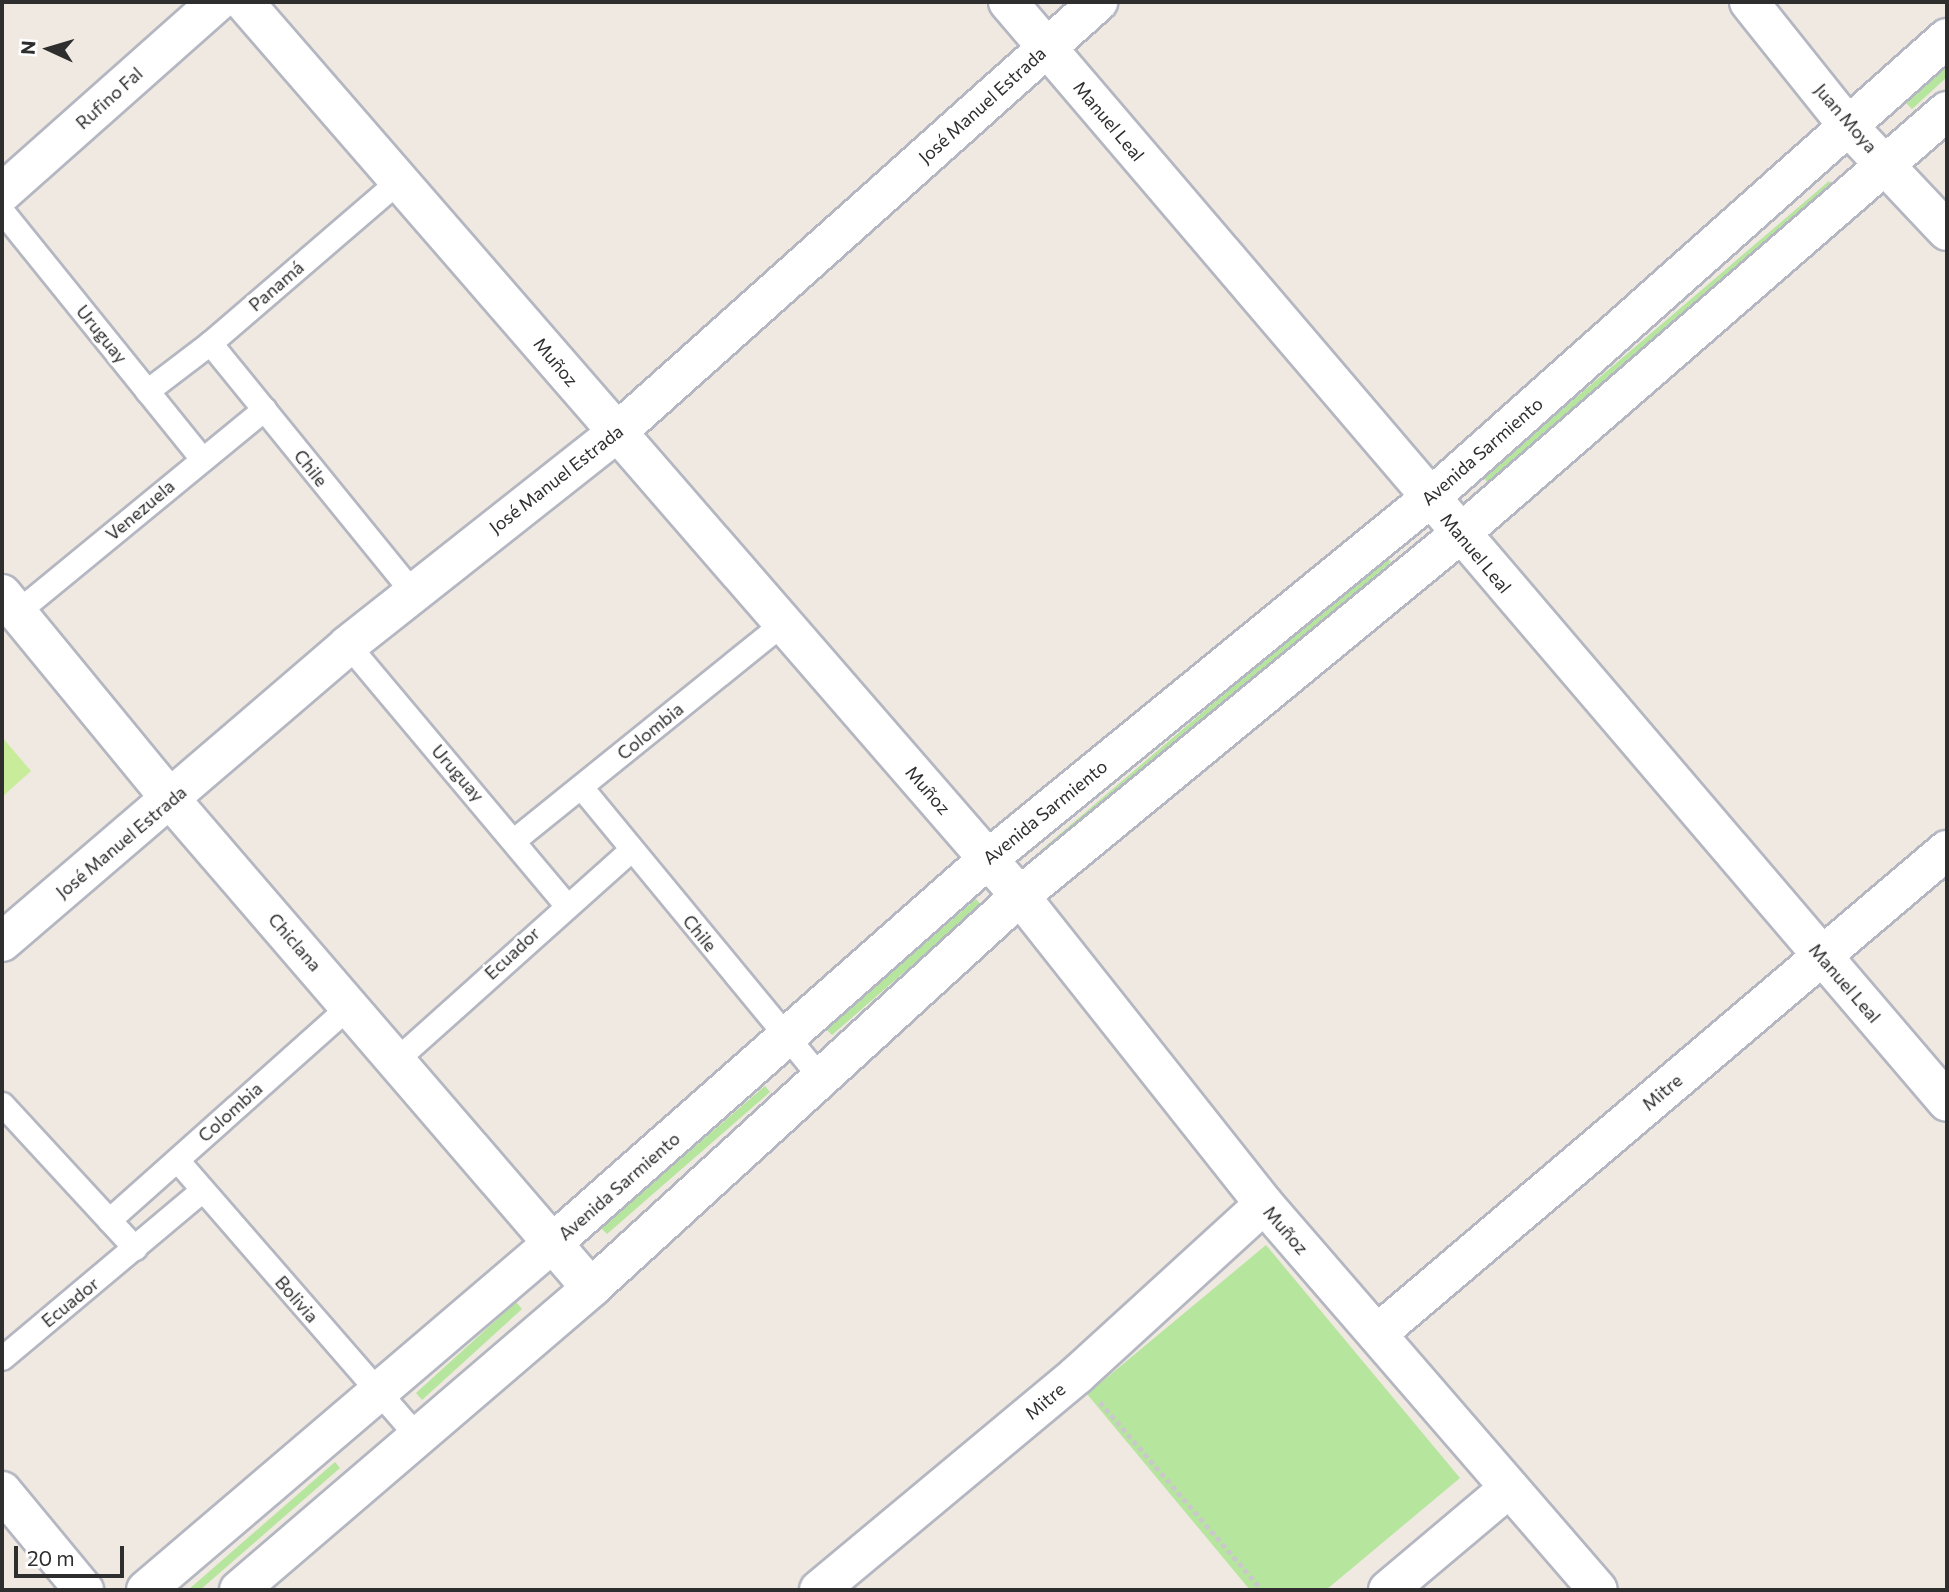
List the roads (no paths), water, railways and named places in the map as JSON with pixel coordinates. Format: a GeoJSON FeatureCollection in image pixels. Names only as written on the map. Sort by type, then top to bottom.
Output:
{"type":"FeatureCollection","features":[{"type":"Feature","properties":{"kind":"street","name":"Rufino Fal"},"geometry":{"type":"LineString","coordinates":[[2,193],[217,2]]}},
{"type":"Feature","properties":{"kind":"street","name":"Muñoz"},"geometry":{"type":"LineString","coordinates":[[244,2],[402,178],[616,433],[784,622],[1020,896],[1264,1204],[1598,1590]]}},
{"type":"Feature","properties":{"kind":"street","name":"Manuel Leal"},"geometry":{"type":"LineString","coordinates":[[1008,2],[1947,1102]]}},
{"type":"Feature","properties":{"kind":"street","name":"José Manuel Estrada"},"geometry":{"type":"LineString","coordinates":[[2,942],[171,800],[348,645],[616,433],[1098,2]]}},
{"type":"Feature","properties":{"kind":"street","name":"Juan Moya"},"geometry":{"type":"LineString","coordinates":[[1749,2],[1849,125],[1947,231]]}},
{"type":"Feature","properties":{"kind":"street","name":"Avenida Sarmiento"},"geometry":{"type":"LineString","coordinates":[[146,1590],[555,1241],[988,859],[1430,498],[1947,38]]}},
{"type":"Feature","properties":{"kind":"street"},"geometry":{"type":"LineString","coordinates":[[239,1590],[590,1288],[1020,896],[1460,534],[1888,166],[1947,111]]}},
{"type":"Feature","properties":{"kind":"street","name":"Chiclana"},"geometry":{"type":"LineString","coordinates":[[9,603],[171,800],[555,1241],[590,1288]]}},
{"type":"Feature","properties":{"kind":"street","name":"Mitre"},"geometry":{"type":"LineString","coordinates":[[1377,1334],[1947,850]]}},
{"type":"Feature","properties":{"kind":"street","name":"Mitre"},"geometry":{"type":"LineString","coordinates":[[819,1590],[1077,1375],[1264,1204]]}},
{"type":"Feature","properties":{"kind":"street"},"geometry":{"type":"LineString","coordinates":[[1388,1590],[1509,1488]]}},
{"type":"Feature","properties":{"kind":"street"},"geometry":{"type":"LineString","coordinates":[[2,1491],[84,1590]]}},
{"type":"Feature","properties":{"kind":"lane","name":"Panamá"},"geometry":{"type":"LineString","coordinates":[[148,391],[210,343],[402,178]]}},
{"type":"Feature","properties":{"kind":"lane","name":"Uruguay"},"geometry":{"type":"LineString","coordinates":[[2,211],[201,458]]}},
{"type":"Feature","properties":{"kind":"lane","name":"Chile"},"geometry":{"type":"LineString","coordinates":[[210,343],[413,593]]}},
{"type":"Feature","properties":{"kind":"lane","name":"Venezuela"},"geometry":{"type":"LineString","coordinates":[[9,603],[264,409]]}},
{"type":"Feature","properties":{"kind":"lane","name":"Colombia"},"geometry":{"type":"LineString","coordinates":[[514,840],[784,622]]}},
{"type":"Feature","properties":{"kind":"lane","name":"Uruguay"},"geometry":{"type":"LineString","coordinates":[[348,645],[565,904]]}},
{"type":"Feature","properties":{"kind":"lane","name":"Chile"},"geometry":{"type":"LineString","coordinates":[[581,787],[630,851],[821,1078]]}},
{"type":"Feature","properties":{"kind":"lane","name":"Ecuador"},"geometry":{"type":"LineString","coordinates":[[397,1059],[565,904],[630,851]]}},
{"type":"Feature","properties":{"kind":"lane","name":"Colombia"},"geometry":{"type":"LineString","coordinates":[[109,1220],[350,1005]]}},
{"type":"Feature","properties":{"kind":"lane"},"geometry":{"type":"LineString","coordinates":[[2,1104],[135,1248]]}},
{"type":"Feature","properties":{"kind":"lane","name":"Bolivia"},"geometry":{"type":"LineString","coordinates":[[177,1160],[201,1191],[418,1436]]}},
{"type":"Feature","properties":{"kind":"lane","name":"Ecuador"},"geometry":{"type":"LineString","coordinates":[[2,1358],[201,1191]]}}]}
